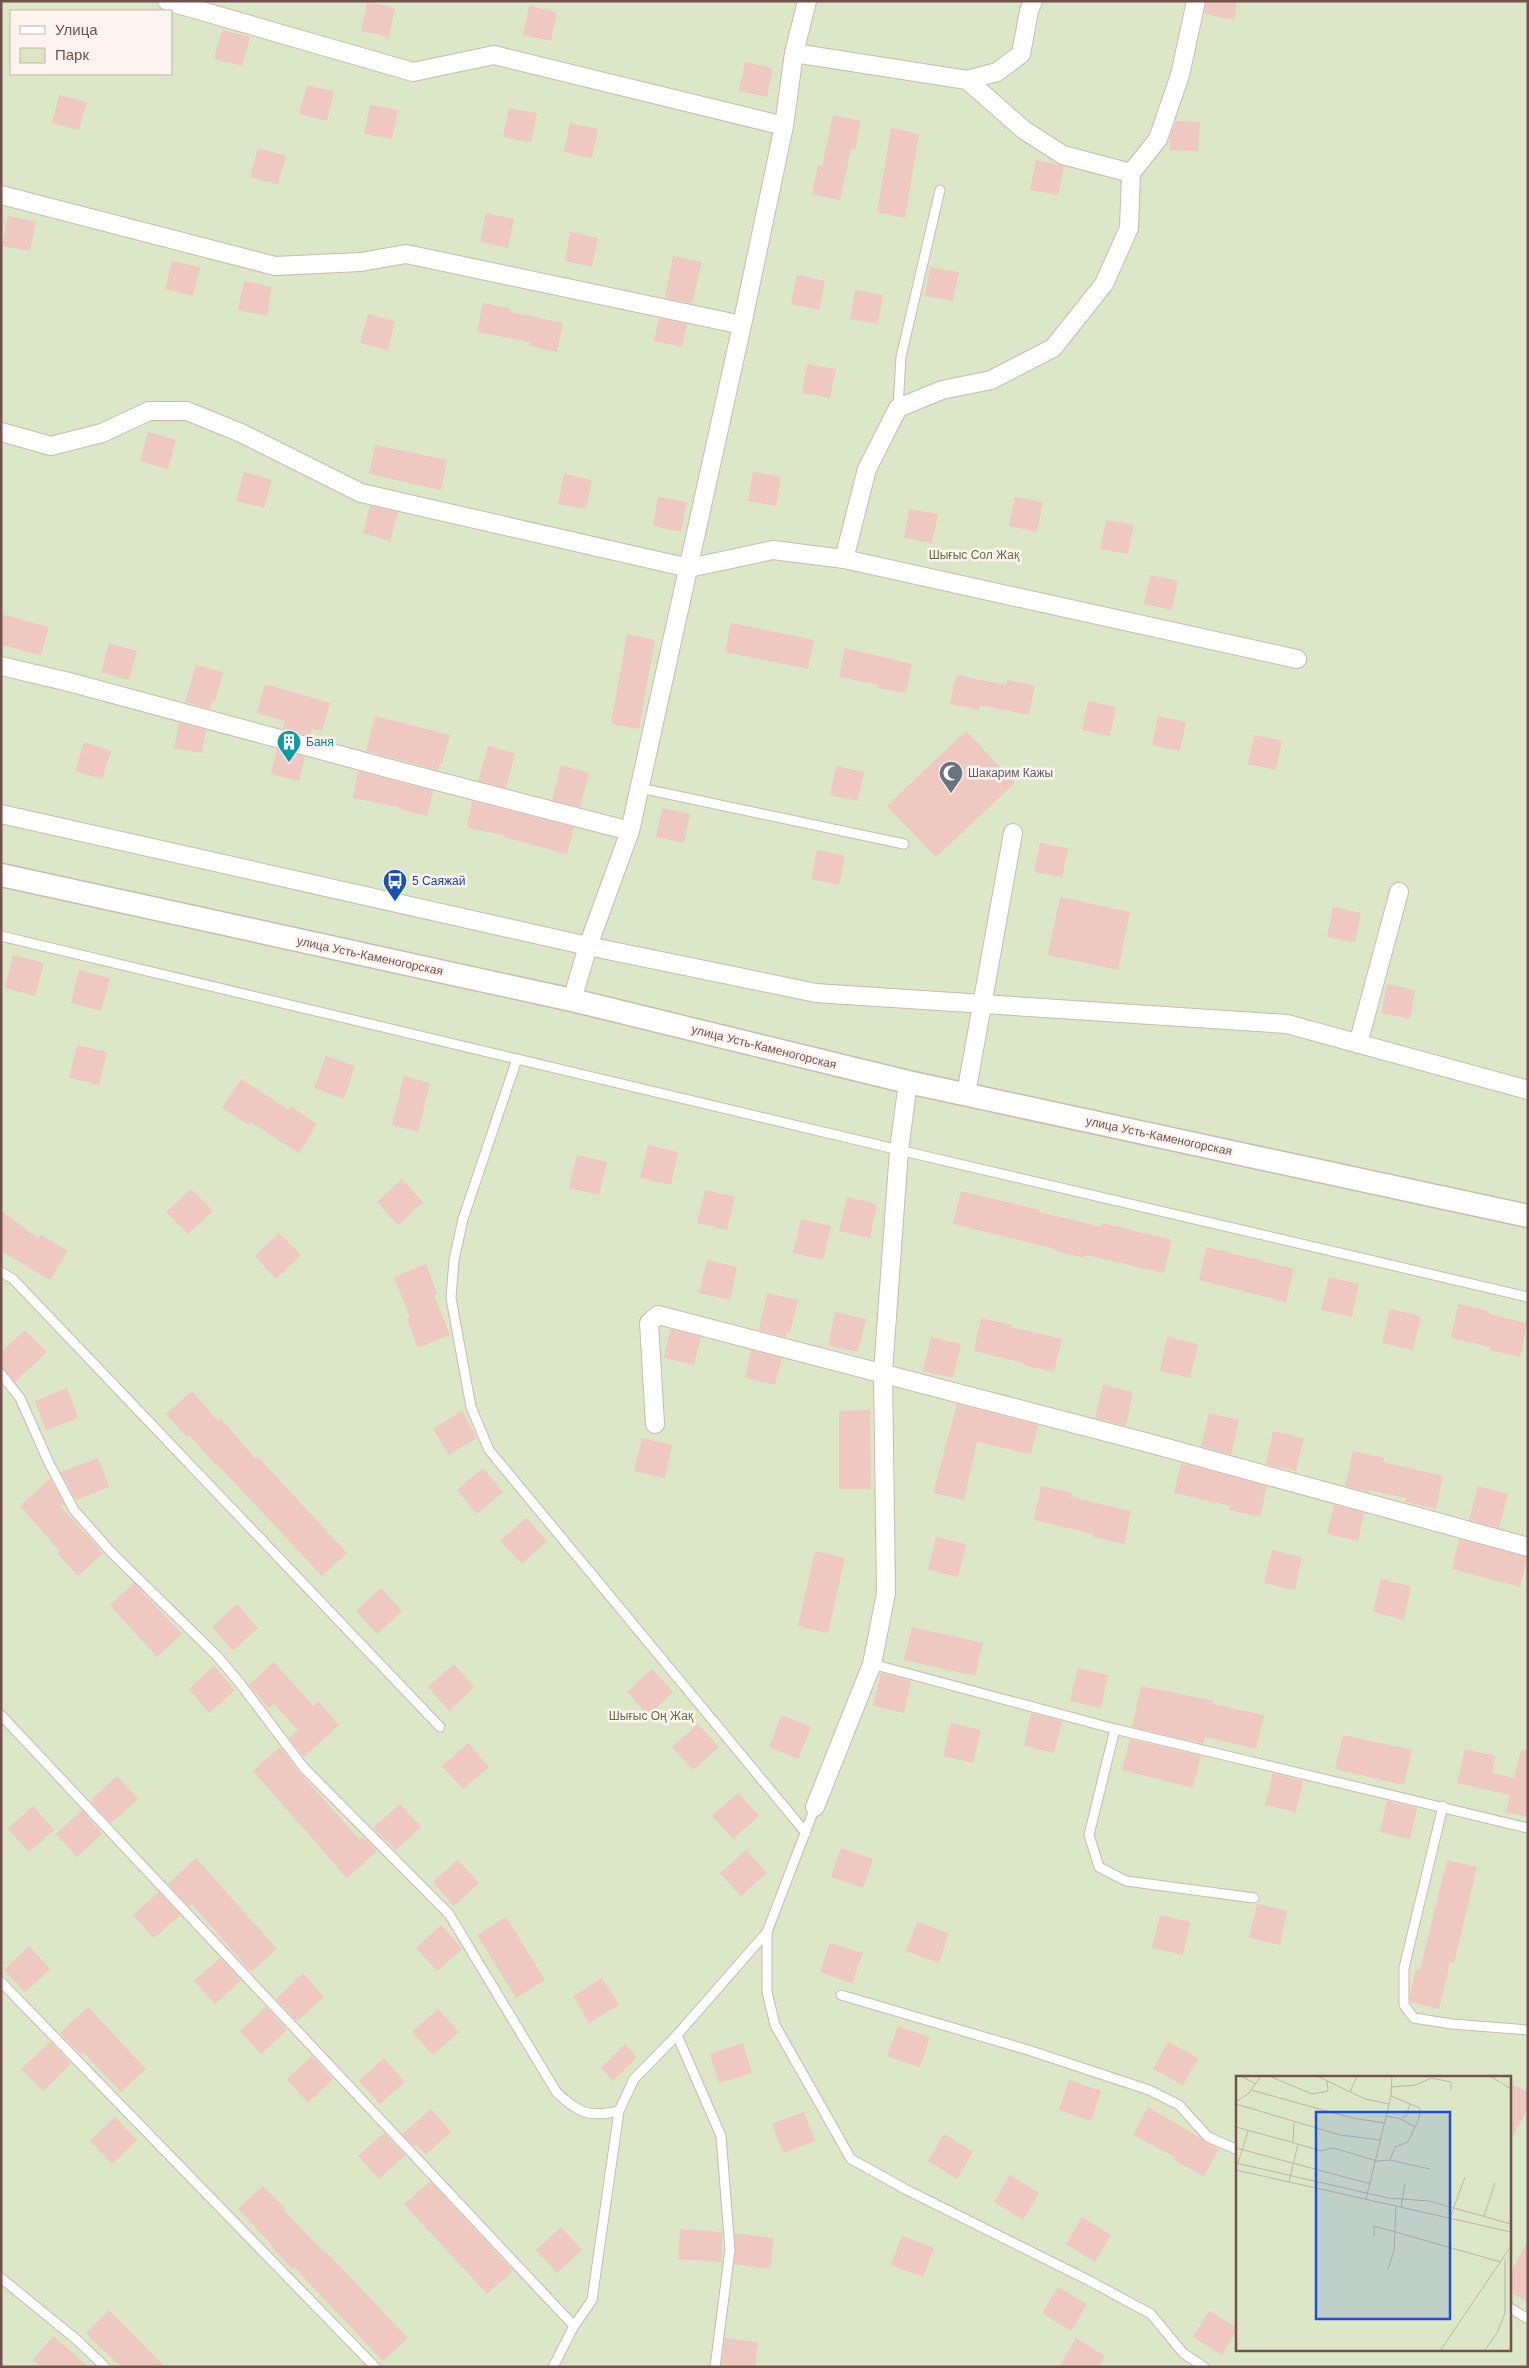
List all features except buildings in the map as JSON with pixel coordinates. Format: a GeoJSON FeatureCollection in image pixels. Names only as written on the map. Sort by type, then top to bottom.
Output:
{"type":"FeatureCollection","features":[{"type":"Feature","properties":{"kind":"street"},"geometry":{"type":"LineString","coordinates":[[167,1],[413,72],[494,56],[784,126]]}},
{"type":"Feature","properties":{"kind":"street"},"geometry":{"type":"LineString","coordinates":[[572,1000],[588,946],[630,831],[742,325],[784,126],[794,53],[807,1]]}},
{"type":"Feature","properties":{"kind":"street"},"geometry":{"type":"LineString","coordinates":[[794,53],[967,80],[997,72],[1022,54],[1032,1]]}},
{"type":"Feature","properties":{"kind":"street"},"geometry":{"type":"LineString","coordinates":[[844,559],[867,468],[898,408],[942,390],[991,380],[1053,348],[1104,284],[1129,228],[1131,173],[1158,140],[1180,75],[1196,1]]}},
{"type":"Feature","properties":{"kind":"street"},"geometry":{"type":"LineString","coordinates":[[967,80],[1024,130],[1063,155],[1131,173]]}},
{"type":"Feature","properties":{"kind":"street"},"geometry":{"type":"LineString","coordinates":[[1,195],[275,266],[361,262],[406,254],[742,325]]}},
{"type":"Feature","properties":{"kind":"street"},"geometry":{"type":"LineString","coordinates":[[1,432],[51,446],[102,433],[149,411],[187,411],[241,433],[361,493],[689,568],[773,550],[844,559],[1297,659]]}},
{"type":"Feature","properties":{"kind":"street"},"geometry":{"type":"LineString","coordinates":[[1,666],[70,682],[391,769],[630,831]]}},
{"type":"Feature","properties":{"kind":"street"},"geometry":{"type":"LineString","coordinates":[[1,814],[588,946],[816,993],[1287,1024],[1528,1090]]}},
{"type":"Feature","properties":{"kind":"street"},"geometry":{"type":"LineString","coordinates":[[966,1094],[1013,833]]}},
{"type":"Feature","properties":{"kind":"street","name":"улица Усть-Каменогорская"},"geometry":{"type":"LineString","coordinates":[[1,875],[572,1000],[908,1082],[1528,1216]]}},
{"type":"Feature","properties":{"kind":"street"},"geometry":{"type":"LineString","coordinates":[[1358,1044],[1400,892]]}},
{"type":"Feature","properties":{"kind":"street"},"geometry":{"type":"LineString","coordinates":[[815,1807],[872,1664],[886,1593],[883,1372],[899,1150],[908,1082]]}},
{"type":"Feature","properties":{"kind":"street"},"geometry":{"type":"LineString","coordinates":[[655,1424],[649,1323],[658,1315],[883,1372],[1528,1547]]}},
{"type":"Feature","properties":{"kind":"lane"},"geometry":{"type":"LineString","coordinates":[[898,408],[901,357],[940,190]]}},
{"type":"Feature","properties":{"kind":"lane"},"geometry":{"type":"LineString","coordinates":[[640,788],[904,844]]}},
{"type":"Feature","properties":{"kind":"lane"},"geometry":{"type":"LineString","coordinates":[[1,936],[899,1150],[1528,1297]]}},
{"type":"Feature","properties":{"kind":"lane"},"geometry":{"type":"LineString","coordinates":[[517,1059],[463,1219],[454,1260],[451,1298],[471,1407],[489,1450],[806,1833]]}},
{"type":"Feature","properties":{"kind":"lane"},"geometry":{"type":"LineString","coordinates":[[1,1272],[13,1279],[440,1727]]}},
{"type":"Feature","properties":{"kind":"lane"},"geometry":{"type":"LineString","coordinates":[[1,1374],[20,1398],[49,1463],[74,1510],[111,1552],[216,1656],[239,1682],[304,1768],[449,1914],[557,2093],[576,2109],[599,2116],[619,2111]]}},
{"type":"Feature","properties":{"kind":"lane"},"geometry":{"type":"LineString","coordinates":[[872,1664],[1115,1729],[1443,1806],[1528,1828]]}},
{"type":"Feature","properties":{"kind":"lane"},"geometry":{"type":"LineString","coordinates":[[1,1714],[574,2326]]}},
{"type":"Feature","properties":{"kind":"lane"},"geometry":{"type":"LineString","coordinates":[[1115,1729],[1089,1835],[1099,1867],[1126,1881],[1254,1898]]}},
{"type":"Feature","properties":{"kind":"lane"},"geometry":{"type":"LineString","coordinates":[[1443,1806],[1404,1968],[1404,2005],[1414,2018],[1452,2024],[1528,2030]]}},
{"type":"Feature","properties":{"kind":"lane"},"geometry":{"type":"LineString","coordinates":[[815,1807],[767,1932],[767,1992],[775,2025],[850,2159],[1151,2314],[1183,2353],[1204,2367]]}},
{"type":"Feature","properties":{"kind":"lane"},"geometry":{"type":"LineString","coordinates":[[553,2367],[574,2326],[592,2300],[619,2111],[634,2079],[677,2035],[767,1932]]}},
{"type":"Feature","properties":{"kind":"lane"},"geometry":{"type":"LineString","coordinates":[[1,1982],[375,2367]]}},
{"type":"Feature","properties":{"kind":"lane"},"geometry":{"type":"LineString","coordinates":[[841,1996],[1028,2050],[1150,2090],[1179,2105],[1208,2136],[1236,2149]]}},
{"type":"Feature","properties":{"kind":"lane"},"geometry":{"type":"LineString","coordinates":[[677,2035],[721,2136],[730,2250],[715,2367]]}},
{"type":"Feature","properties":{"kind":"lane"},"geometry":{"type":"LineString","coordinates":[[1,2278],[77,2340],[105,2367]]}},
{"type":"Feature","properties":{"kind":"lane"},"geometry":{"type":"LineString","coordinates":[[1512,2309],[1528,2319]]}},
{"type":"Feature","properties":{"kind":"green space"},"geometry":{"type":"Polygon","coordinates":[[[1,1],[1528,1],[1528,2367],[1,2367],[1,1]]]}},
{"type":"Feature","properties":{"kind":"place","name":"Баня"},"geometry":{"type":"Point","coordinates":[289,763]}},
{"type":"Feature","properties":{"kind":"place","name":"Шакарим Кажы"},"geometry":{"type":"Point","coordinates":[951,794]}},
{"type":"Feature","properties":{"kind":"place","name":"5 Саяжай"},"geometry":{"type":"Point","coordinates":[395,902]}},
{"type":"Feature","properties":{"kind":"park label","name":"Шығыс Сол Жақ"},"geometry":{"type":"Point","coordinates":[974,555]}},
{"type":"Feature","properties":{"kind":"park label","name":"Шығыс Оң Жақ"},"geometry":{"type":"Point","coordinates":[651,1716]}}]}
